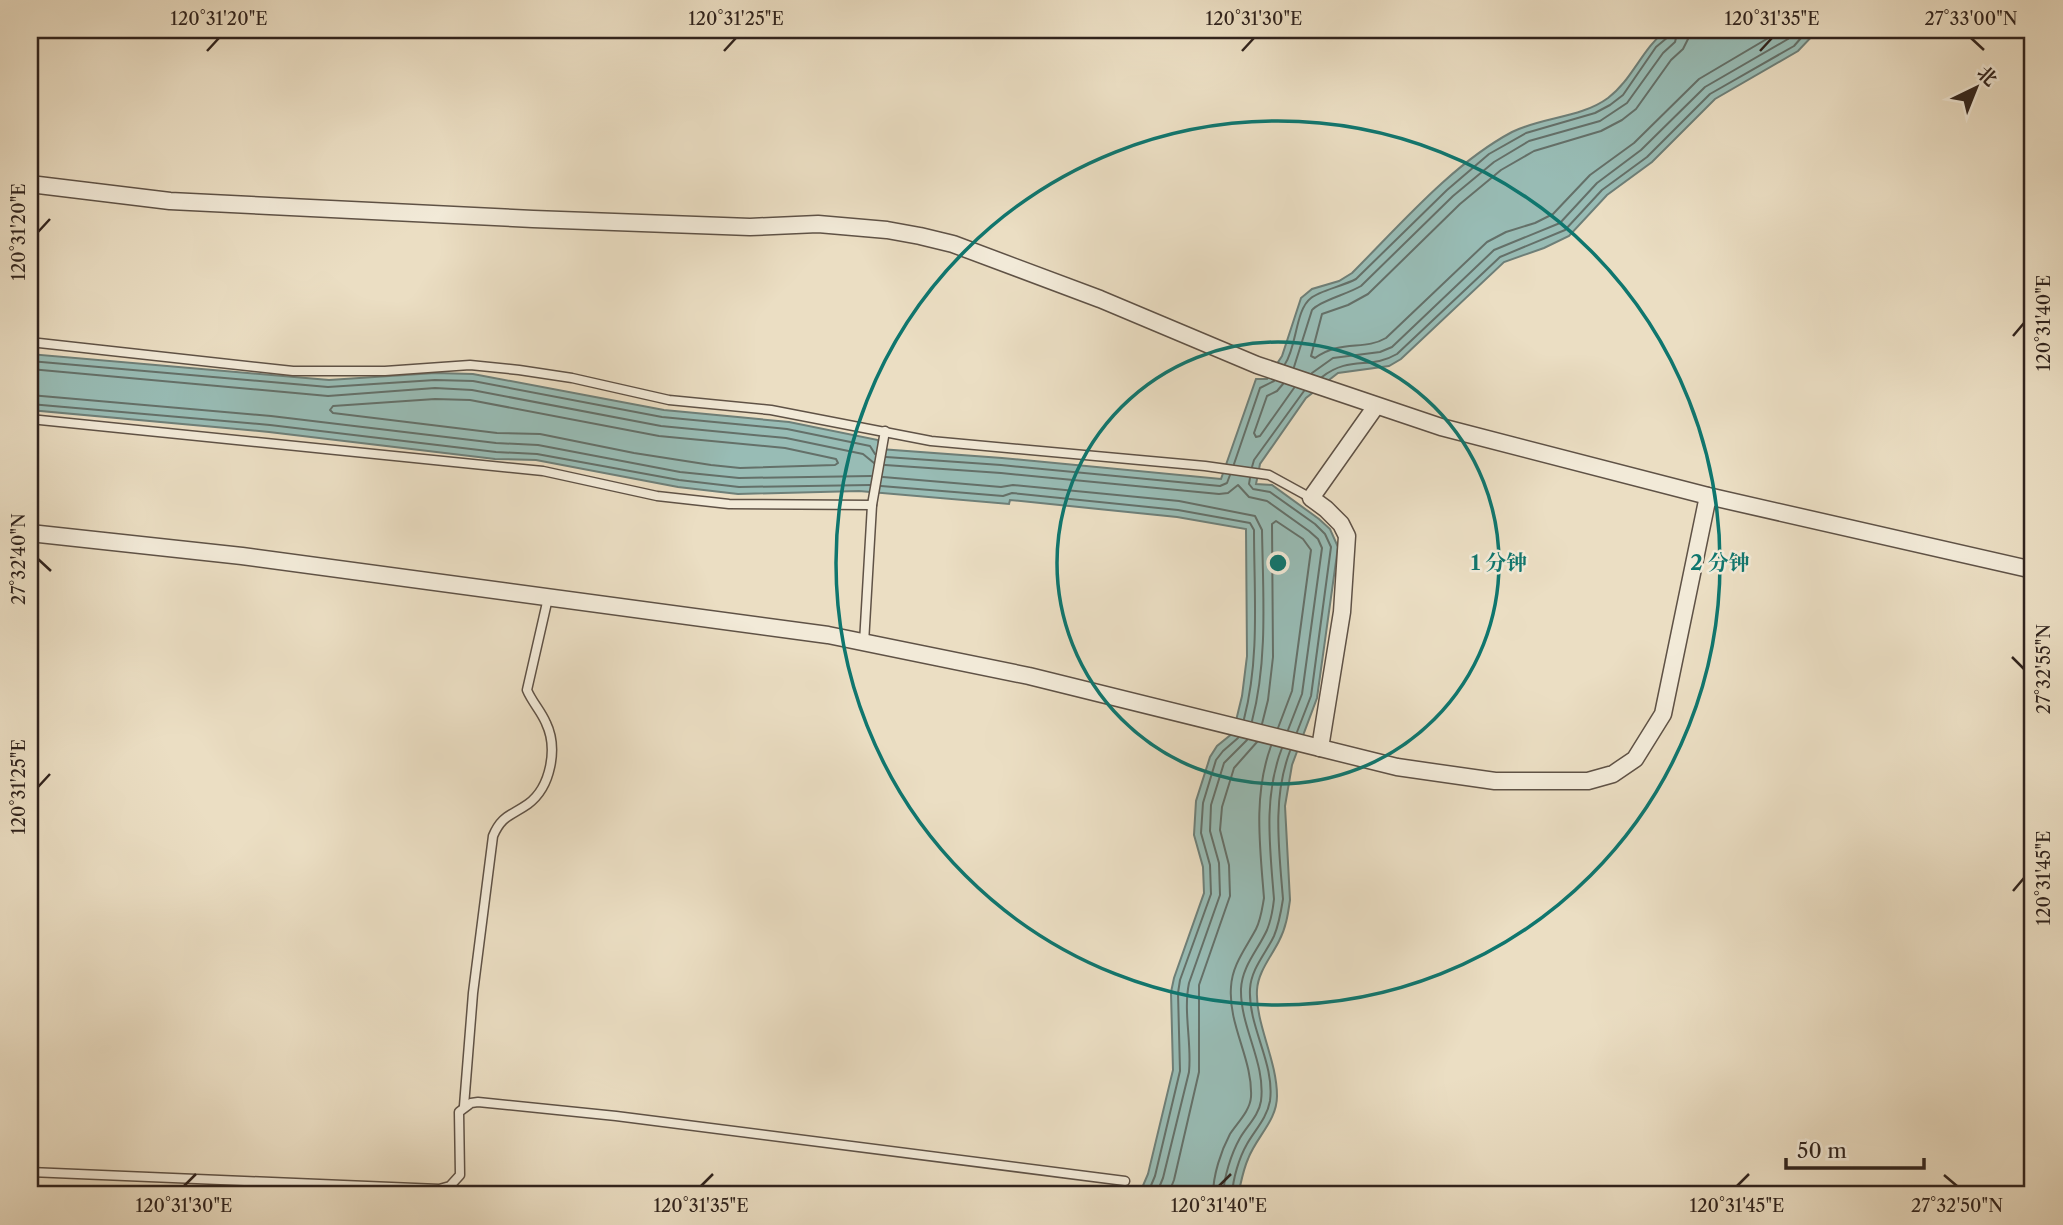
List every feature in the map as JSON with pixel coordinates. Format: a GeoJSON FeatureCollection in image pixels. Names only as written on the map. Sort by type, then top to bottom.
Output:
{"type":"FeatureCollection","features":[{"type":"Feature","properties":{"kind":"street"},"geometry":{"type":"LineString","coordinates":[[30,184],[170,201],[533,219],[750,227],[818,224],[887,230],[953,244],[1100,299],[1257,365],[1441,427],[1708,496],[2033,570]]}},
{"type":"Feature","properties":{"kind":"street"},"geometry":{"type":"LineString","coordinates":[[1314,747],[1342,612],[1348,536],[1326,509],[1311,498],[1376,406]]}},
{"type":"Feature","properties":{"kind":"street"},"geometry":{"type":"LineString","coordinates":[[30,533],[242,556],[828,635],[1029,676],[1397,767],[1494,781],[1588,782],[1625,768],[1643,749],[1663,714],[1708,496]]}},
{"type":"Feature","properties":{"kind":"lane"},"geometry":{"type":"LineString","coordinates":[[30,342],[293,371],[385,371],[470,365],[507,369],[572,378],[669,400],[771,410],[931,441],[1205,466],[1269,475],[1311,498]]}},
{"type":"Feature","properties":{"kind":"lane"},"geometry":{"type":"LineString","coordinates":[[30,419],[543,471],[657,496],[729,504],[872,505]]}},
{"type":"Feature","properties":{"kind":"lane"},"geometry":{"type":"LineString","coordinates":[[864,643],[872,505],[885,431]]}},
{"type":"Feature","properties":{"kind":"lane"},"geometry":{"type":"LineString","coordinates":[[464,1106],[473,993],[493,836],[499,822],[530,803],[540,792],[551,758],[552,743],[548,729],[527,690],[548,598]]}},
{"type":"Feature","properties":{"kind":"lane"},"geometry":{"type":"LineString","coordinates":[[30,1172],[439,1189],[450,1186],[460,1175],[459,1112],[464,1106],[478,1102],[616,1116],[1125,1181]]}},
{"type":"Feature","properties":{"kind":"water"},"geometry":{"type":"Polygon","coordinates":[[[1666,30],[1818,30],[1798,51],[1715,99],[1652,162],[1607,195],[1569,236],[1504,262],[1401,359],[1389,366],[1338,373],[1306,398],[1260,464],[1256,484],[1272,485],[1319,519],[1330,529],[1338,547],[1317,698],[1292,765],[1285,806],[1290,900],[1285,926],[1265,965],[1257,990],[1259,1015],[1274,1069],[1276,1105],[1248,1159],[1238,1195],[1139,1195],[1148,1174],[1173,1070],[1171,992],[1174,978],[1204,893],[1203,867],[1194,835],[1196,801],[1210,757],[1217,746],[1233,733],[1242,696],[1247,656],[1246,529],[1177,517],[1010,500],[1009,504],[859,491],[738,494],[678,487],[536,460],[495,459],[269,432],[30,410],[30,354],[329,380],[435,373],[473,374],[664,410],[789,422],[878,440],[880,449],[1221,479],[1256,379],[1267,379],[1282,356],[1301,298],[1312,289],[1339,281],[1352,273],[1428,196],[1490,145],[1524,127],[1586,110],[1608,98],[1666,30]]]}}]}
